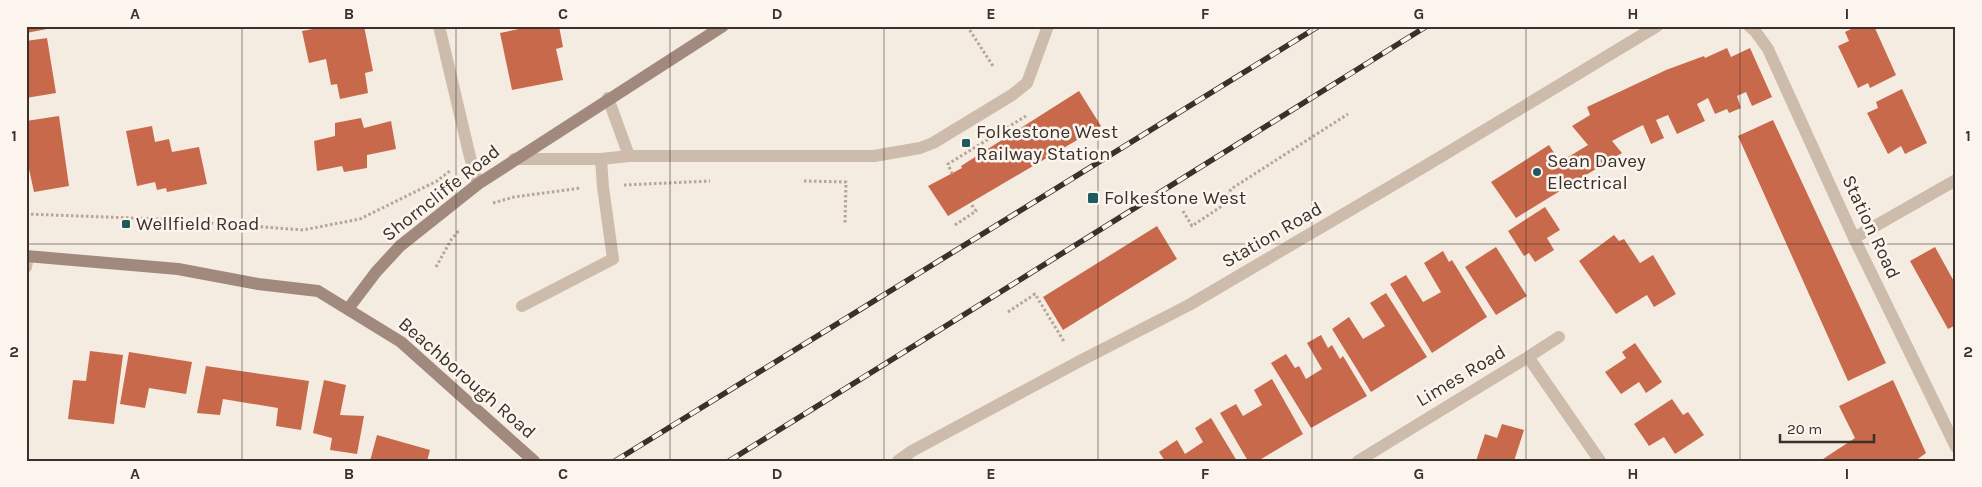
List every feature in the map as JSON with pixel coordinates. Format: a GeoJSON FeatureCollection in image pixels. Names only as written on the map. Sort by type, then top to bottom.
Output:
{"type":"FeatureCollection","features":[{"type":"Feature","properties":{"kind":"main road","name":"Shorncliffe Road"},"geometry":{"type":"LineString","coordinates":[[348,309],[376,272],[400,246],[478,184],[608,98],[723,26]]}},
{"type":"Feature","properties":{"kind":"main road"},"geometry":{"type":"LineString","coordinates":[[27,260],[178,269],[258,284],[318,291],[348,309]]}},
{"type":"Feature","properties":{"kind":"main road","name":"Beachborough Road"},"geometry":{"type":"LineString","coordinates":[[348,309],[401,342],[534,461]]}},
{"type":"Feature","properties":{"kind":"street"},"geometry":{"type":"LineString","coordinates":[[439,26],[478,184]]}},
{"type":"Feature","properties":{"kind":"street"},"geometry":{"type":"LineString","coordinates":[[514,160],[601,159],[629,156],[874,156],[920,148],[932,143],[1012,95],[1027,83],[1048,26]]}},
{"type":"Feature","properties":{"kind":"street","name":"Station Road"},"geometry":{"type":"LineString","coordinates":[[898,461],[912,451],[1078,362],[1189,305],[1427,165],[1656,26]]}},
{"type":"Feature","properties":{"kind":"street","name":"Station Road"},"geometry":{"type":"LineString","coordinates":[[1749,26],[1768,49],[1854,238],[1956,447]]}},
{"type":"Feature","properties":{"kind":"street"},"geometry":{"type":"LineString","coordinates":[[608,98],[629,156]]}},
{"type":"Feature","properties":{"kind":"street"},"geometry":{"type":"LineString","coordinates":[[522,306],[613,259],[601,159]]}},
{"type":"Feature","properties":{"kind":"street"},"geometry":{"type":"LineString","coordinates":[[1854,238],[1956,180]]}},
{"type":"Feature","properties":{"kind":"street"},"geometry":{"type":"LineString","coordinates":[[1528,358],[1559,337]]}},
{"type":"Feature","properties":{"kind":"street","name":"Limes Road"},"geometry":{"type":"LineString","coordinates":[[1358,461],[1528,358],[1600,461]]}},
{"type":"Feature","properties":{"kind":"path"},"geometry":{"type":"LineString","coordinates":[[967,26],[993,66]]}},
{"type":"Feature","properties":{"kind":"path"},"geometry":{"type":"LineString","coordinates":[[1183,211],[1192,226],[1222,206],[1231,189],[1348,114]]}},
{"type":"Feature","properties":{"kind":"path"},"geometry":{"type":"LineString","coordinates":[[952,174],[948,164],[1026,116]]}},
{"type":"Feature","properties":{"kind":"path"},"geometry":{"type":"LineString","coordinates":[[26,214],[159,219],[304,230],[360,219],[437,181],[470,157]]}},
{"type":"Feature","properties":{"kind":"path"},"geometry":{"type":"LineString","coordinates":[[489,204],[514,197],[571,189],[717,180]]}},
{"type":"Feature","properties":{"kind":"path"},"geometry":{"type":"LineString","coordinates":[[800,181],[846,182],[845,224]]}},
{"type":"Feature","properties":{"kind":"path"},"geometry":{"type":"LineString","coordinates":[[955,226],[976,211],[971,204]]}},
{"type":"Feature","properties":{"kind":"path"},"geometry":{"type":"LineString","coordinates":[[436,268],[451,240],[463,227]]}},
{"type":"Feature","properties":{"kind":"path"},"geometry":{"type":"LineString","coordinates":[[1008,312],[1035,294],[1078,362]]}},
{"type":"Feature","properties":{"kind":"building"},"geometry":{"type":"Polygon","coordinates":[[[26,26],[47,26],[47,29],[26,33],[26,26]]]}},
{"type":"Feature","properties":{"kind":"building"},"geometry":{"type":"Polygon","coordinates":[[[329,26],[364,26],[373,71],[365,73],[368,93],[340,99],[337,84],[331,85],[326,59],[309,63],[302,31],[329,26]]]}},
{"type":"Feature","properties":{"kind":"building"},"geometry":{"type":"Polygon","coordinates":[[[533,26],[559,26],[563,47],[556,49],[563,80],[512,90],[500,33],[533,26]]]}},
{"type":"Feature","properties":{"kind":"building"},"geometry":{"type":"Polygon","coordinates":[[[1857,26],[1874,26],[1896,75],[1870,88],[1868,83],[1858,88],[1838,46],[1849,41],[1845,32],[1857,26]]]}},
{"type":"Feature","properties":{"kind":"building"},"geometry":{"type":"Polygon","coordinates":[[[47,38],[56,93],[26,98],[26,41],[47,38]]]}},
{"type":"Feature","properties":{"kind":"building"},"geometry":{"type":"Polygon","coordinates":[[[1727,48],[1731,57],[1750,48],[1772,97],[1752,106],[1746,92],[1737,96],[1741,108],[1729,113],[1727,109],[1715,114],[1708,98],[1697,104],[1705,121],[1677,134],[1668,115],[1656,120],[1664,138],[1651,144],[1643,125],[1612,141],[1622,153],[1516,218],[1491,182],[1549,145],[1560,162],[1588,145],[1572,126],[1590,115],[1587,107],[1666,70],[1704,56],[1705,58],[1727,48]]]}},
{"type":"Feature","properties":{"kind":"building"},"geometry":{"type":"Polygon","coordinates":[[[1902,89],[1927,143],[1905,154],[1901,146],[1888,154],[1867,113],[1878,108],[1876,102],[1902,89]]]}},
{"type":"Feature","properties":{"kind":"building"},"geometry":{"type":"Polygon","coordinates":[[[1079,91],[1101,126],[948,216],[928,186],[962,168],[961,166],[1079,91]]]}},
{"type":"Feature","properties":{"kind":"building"},"geometry":{"type":"Polygon","coordinates":[[[59,116],[69,186],[34,192],[26,155],[26,121],[59,116]]]}},
{"type":"Feature","properties":{"kind":"building"},"geometry":{"type":"Polygon","coordinates":[[[361,118],[364,128],[391,121],[396,149],[367,155],[367,168],[344,172],[342,166],[317,171],[314,141],[335,136],[335,123],[361,118]]]}},
{"type":"Feature","properties":{"kind":"building"},"geometry":{"type":"Polygon","coordinates":[[[1773,120],[1886,363],[1848,381],[1738,136],[1773,120]]]}},
{"type":"Feature","properties":{"kind":"building"},"geometry":{"type":"Polygon","coordinates":[[[152,126],[155,142],[169,139],[172,152],[199,147],[207,184],[167,192],[166,188],[157,190],[155,182],[137,186],[126,131],[152,126]]]}},
{"type":"Feature","properties":{"kind":"building"},"geometry":{"type":"Polygon","coordinates":[[[1545,207],[1560,230],[1547,238],[1554,250],[1535,262],[1529,253],[1524,256],[1508,231],[1545,207]]]}},
{"type":"Feature","properties":{"kind":"building"},"geometry":{"type":"Polygon","coordinates":[[[1157,226],[1177,259],[1063,330],[1043,297],[1157,226]]]}},
{"type":"Feature","properties":{"kind":"building"},"geometry":{"type":"Polygon","coordinates":[[[1614,235],[1619,241],[1624,239],[1640,263],[1653,255],[1676,294],[1654,307],[1647,295],[1616,314],[1579,261],[1614,235]]]}},
{"type":"Feature","properties":{"kind":"building"},"geometry":{"type":"Polygon","coordinates":[[[1496,247],[1527,296],[1496,315],[1465,267],[1496,247]]]}},
{"type":"Feature","properties":{"kind":"building"},"geometry":{"type":"Polygon","coordinates":[[[1935,247],[1956,285],[1956,325],[1948,329],[1910,261],[1935,247]]]}},
{"type":"Feature","properties":{"kind":"building"},"geometry":{"type":"Polygon","coordinates":[[[1443,251],[1449,262],[1452,260],[1487,317],[1432,353],[1390,284],[1406,275],[1423,302],[1441,292],[1424,263],[1443,251]]]}},
{"type":"Feature","properties":{"kind":"building"},"geometry":{"type":"Polygon","coordinates":[[[1386,293],[1427,357],[1371,392],[1332,329],[1349,317],[1363,339],[1385,326],[1370,303],[1386,293]]]}},
{"type":"Feature","properties":{"kind":"building"},"geometry":{"type":"Polygon","coordinates":[[[1321,335],[1328,348],[1332,345],[1340,359],[1343,356],[1367,396],[1311,428],[1271,363],[1286,354],[1295,368],[1299,366],[1306,379],[1322,369],[1307,343],[1321,335]]]}},
{"type":"Feature","properties":{"kind":"building"},"geometry":{"type":"Polygon","coordinates":[[[1635,343],[1662,382],[1646,393],[1639,382],[1621,394],[1605,372],[1626,358],[1622,352],[1635,343]]]}},
{"type":"Feature","properties":{"kind":"building"},"geometry":{"type":"Polygon","coordinates":[[[90,351],[123,355],[114,424],[68,419],[73,380],[86,381],[90,351]]]}},
{"type":"Feature","properties":{"kind":"building"},"geometry":{"type":"Polygon","coordinates":[[[129,352],[192,362],[186,394],[149,388],[145,408],[120,404],[129,352]]]}},
{"type":"Feature","properties":{"kind":"building"},"geometry":{"type":"Polygon","coordinates":[[[206,366],[309,381],[301,430],[276,426],[278,408],[223,399],[220,415],[197,413],[206,366]]]}},
{"type":"Feature","properties":{"kind":"building"},"geometry":{"type":"Polygon","coordinates":[[[1272,379],[1303,434],[1258,461],[1248,461],[1220,413],[1236,404],[1243,416],[1262,405],[1254,390],[1272,379]]]}},
{"type":"Feature","properties":{"kind":"building"},"geometry":{"type":"Polygon","coordinates":[[[324,380],[346,385],[340,415],[364,416],[357,454],[330,450],[332,438],[313,433],[324,380]]]}},
{"type":"Feature","properties":{"kind":"building"},"geometry":{"type":"Polygon","coordinates":[[[1893,380],[1926,453],[1915,461],[1820,461],[1855,438],[1839,406],[1893,380]]]}},
{"type":"Feature","properties":{"kind":"building"},"geometry":{"type":"Polygon","coordinates":[[[1672,399],[1683,415],[1688,412],[1704,435],[1675,454],[1664,437],[1649,446],[1634,424],[1672,399]]]}},
{"type":"Feature","properties":{"kind":"building"},"geometry":{"type":"Polygon","coordinates":[[[1211,418],[1237,461],[1165,461],[1159,452],[1177,440],[1185,454],[1203,442],[1195,428],[1211,418]]]}},
{"type":"Feature","properties":{"kind":"building"},"geometry":{"type":"Polygon","coordinates":[[[1502,424],[1524,430],[1514,461],[1476,461],[1485,434],[1497,438],[1502,424]]]}},
{"type":"Feature","properties":{"kind":"building"},"geometry":{"type":"Polygon","coordinates":[[[377,435],[430,450],[427,461],[370,461],[377,435]]]}},
{"type":"Feature","properties":{"kind":"railway"},"geometry":{"type":"LineString","coordinates":[[615,461],[1319,26]]}},
{"type":"Feature","properties":{"kind":"railway"},"geometry":{"type":"LineString","coordinates":[[729,461],[1427,26]]}},
{"type":"Feature","properties":{"kind":"place","name":"Folkestone West Railway Station"},"geometry":{"type":"Point","coordinates":[966,143]}},
{"type":"Feature","properties":{"kind":"place","name":"Sean Davey Electrical"},"geometry":{"type":"Point","coordinates":[1537,172]}},
{"type":"Feature","properties":{"kind":"place","name":"Folkestone West"},"geometry":{"type":"Point","coordinates":[1093,198]}},
{"type":"Feature","properties":{"kind":"place","name":"Wellfield Road"},"geometry":{"type":"Point","coordinates":[126,224]}}]}
